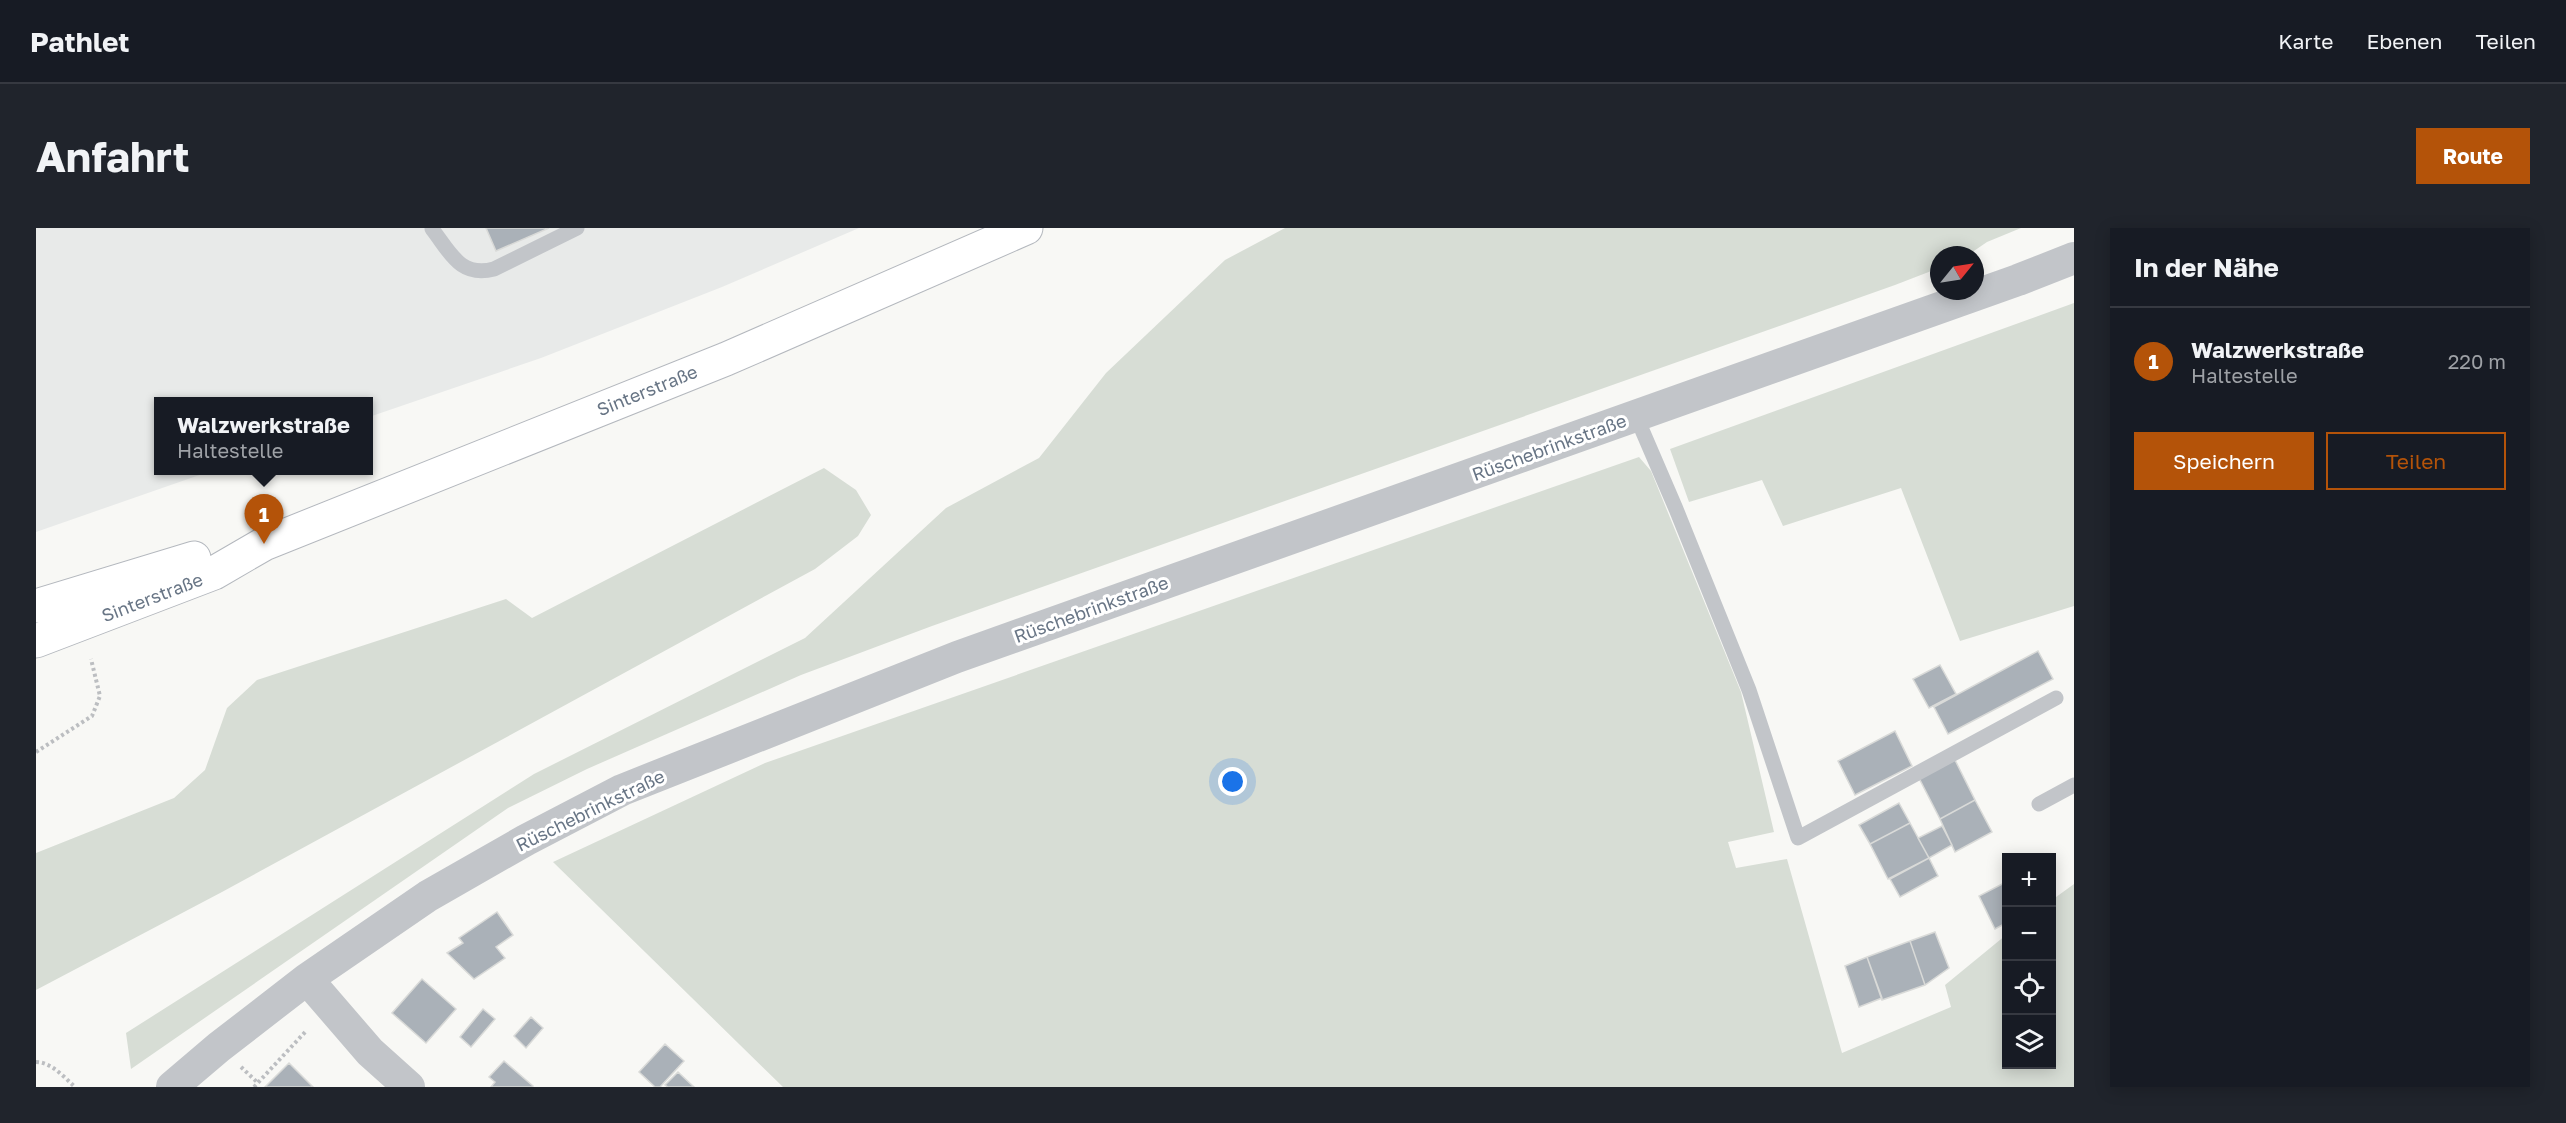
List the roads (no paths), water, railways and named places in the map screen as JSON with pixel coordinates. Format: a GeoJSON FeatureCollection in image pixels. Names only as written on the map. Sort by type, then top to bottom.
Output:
{"type":"FeatureCollection","features":[{"type":"Feature","properties":{"kind":"street","name":"Sinterstraße"},"geometry":{"type":"LineString","coordinates":[[36,641],[214,573],[264,544],[726,359],[1026,228]]}},
{"type":"Feature","properties":{"kind":"street","name":"Rüschebrinkstraße"},"geometry":{"type":"LineString","coordinates":[[172,1087],[219,1047],[307,979],[428,896],[526,840],[622,790],[957,657],[2074,258]]}},
{"type":"Feature","properties":{"kind":"street","name":"Sinterstraße"},"geometry":{"type":"LineString","coordinates":[[36,606],[207,554],[264,544]]}},
{"type":"Feature","properties":{"kind":"street"},"geometry":{"type":"LineString","coordinates":[[307,979],[370,1052],[410,1087]]}},
{"type":"Feature","properties":{"kind":"lane"},"geometry":{"type":"LineString","coordinates":[[432,229],[459,265],[483,272],[494,269],[577,228]]}},
{"type":"Feature","properties":{"kind":"lane"},"geometry":{"type":"LineString","coordinates":[[1636,416],[1749,690],[1798,838],[2056,698]]}},
{"type":"Feature","properties":{"kind":"lane"},"geometry":{"type":"LineString","coordinates":[[2039,804],[2074,785]]}},
{"type":"Feature","properties":{"kind":"place","name":"Walzwerkstraße"},"geometry":{"type":"Point","coordinates":[264,544]}}]}
